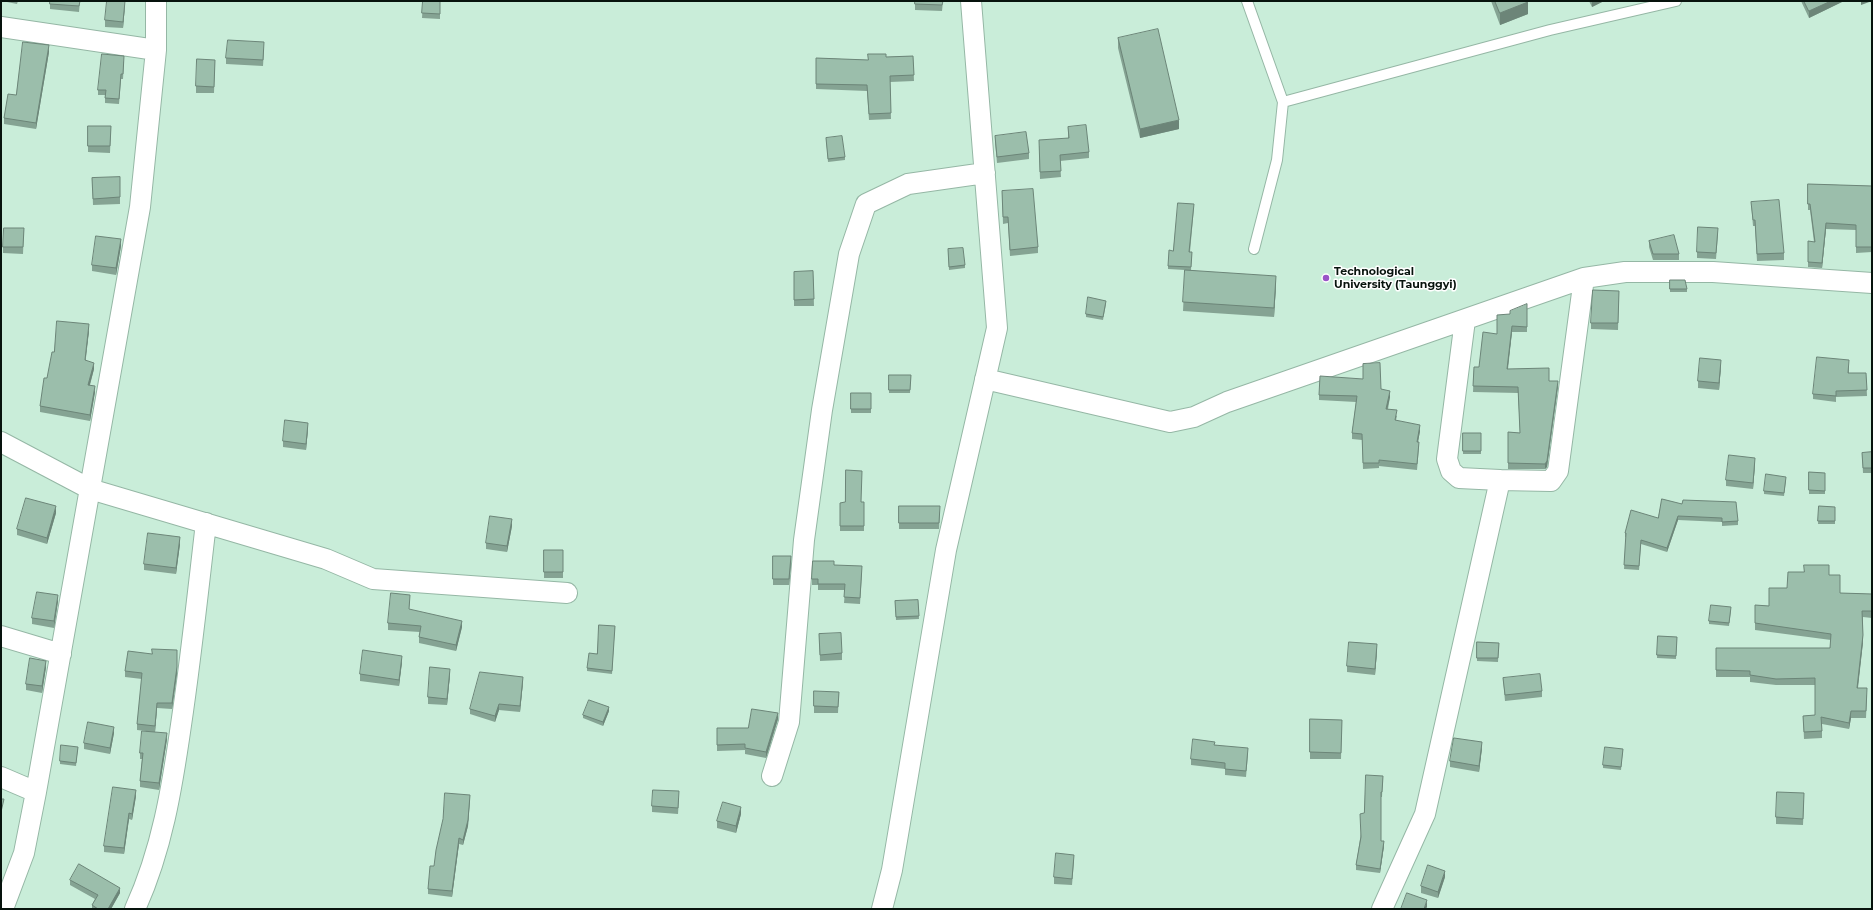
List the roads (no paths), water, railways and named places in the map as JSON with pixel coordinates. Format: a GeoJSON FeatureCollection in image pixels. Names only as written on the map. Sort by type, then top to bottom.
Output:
{"type":"FeatureCollection","features":[{"type":"Feature","properties":{"kind":"street"},"geometry":{"type":"LineString","coordinates":[[2,909],[24,853],[36,792],[140,207],[156,50],[156,1]]}},
{"type":"Feature","properties":{"kind":"street"},"geometry":{"type":"LineString","coordinates":[[882,909],[892,870],[946,550],[997,328],[971,1]]}},
{"type":"Feature","properties":{"kind":"street"},"geometry":{"type":"LineString","coordinates":[[1,26],[156,50]]}},
{"type":"Feature","properties":{"kind":"street"},"geometry":{"type":"LineString","coordinates":[[772,776],[789,722],[804,540],[822,410],[849,254],[866,204],[908,184],[985,173]]}},
{"type":"Feature","properties":{"kind":"street"},"geometry":{"type":"LineString","coordinates":[[985,379],[1170,422],[1194,417],[1227,402],[1584,278],[1625,272],[1713,272],[1872,283]]}},
{"type":"Feature","properties":{"kind":"street"},"geometry":{"type":"LineString","coordinates":[[1465,320],[1447,459],[1451,471],[1459,478],[1551,481],[1558,471],[1584,278]]}},
{"type":"Feature","properties":{"kind":"street"},"geometry":{"type":"LineString","coordinates":[[1,442],[90,489],[326,559],[373,579],[568,593]]}},
{"type":"Feature","properties":{"kind":"street"},"geometry":{"type":"LineString","coordinates":[[1382,909],[1426,814],[1500,480]]}},
{"type":"Feature","properties":{"kind":"street"},"geometry":{"type":"LineString","coordinates":[[136,909],[148,880],[171,797],[206,524]]}},
{"type":"Feature","properties":{"kind":"street"},"geometry":{"type":"LineString","coordinates":[[1,636],[61,654]]}},
{"type":"Feature","properties":{"kind":"street"},"geometry":{"type":"LineString","coordinates":[[1,777],[36,792]]}},
{"type":"Feature","properties":{"kind":"lane"},"geometry":{"type":"LineString","coordinates":[[1247,1],[1283,102],[1277,160],[1254,249]]}},
{"type":"Feature","properties":{"kind":"lane"},"geometry":{"type":"LineString","coordinates":[[1283,102],[1550,30],[1676,1]]}},
{"type":"Feature","properties":{"kind":"place","name":"Technological University (Taunggyi)"},"geometry":{"type":"Point","coordinates":[1326,278]}}]}
